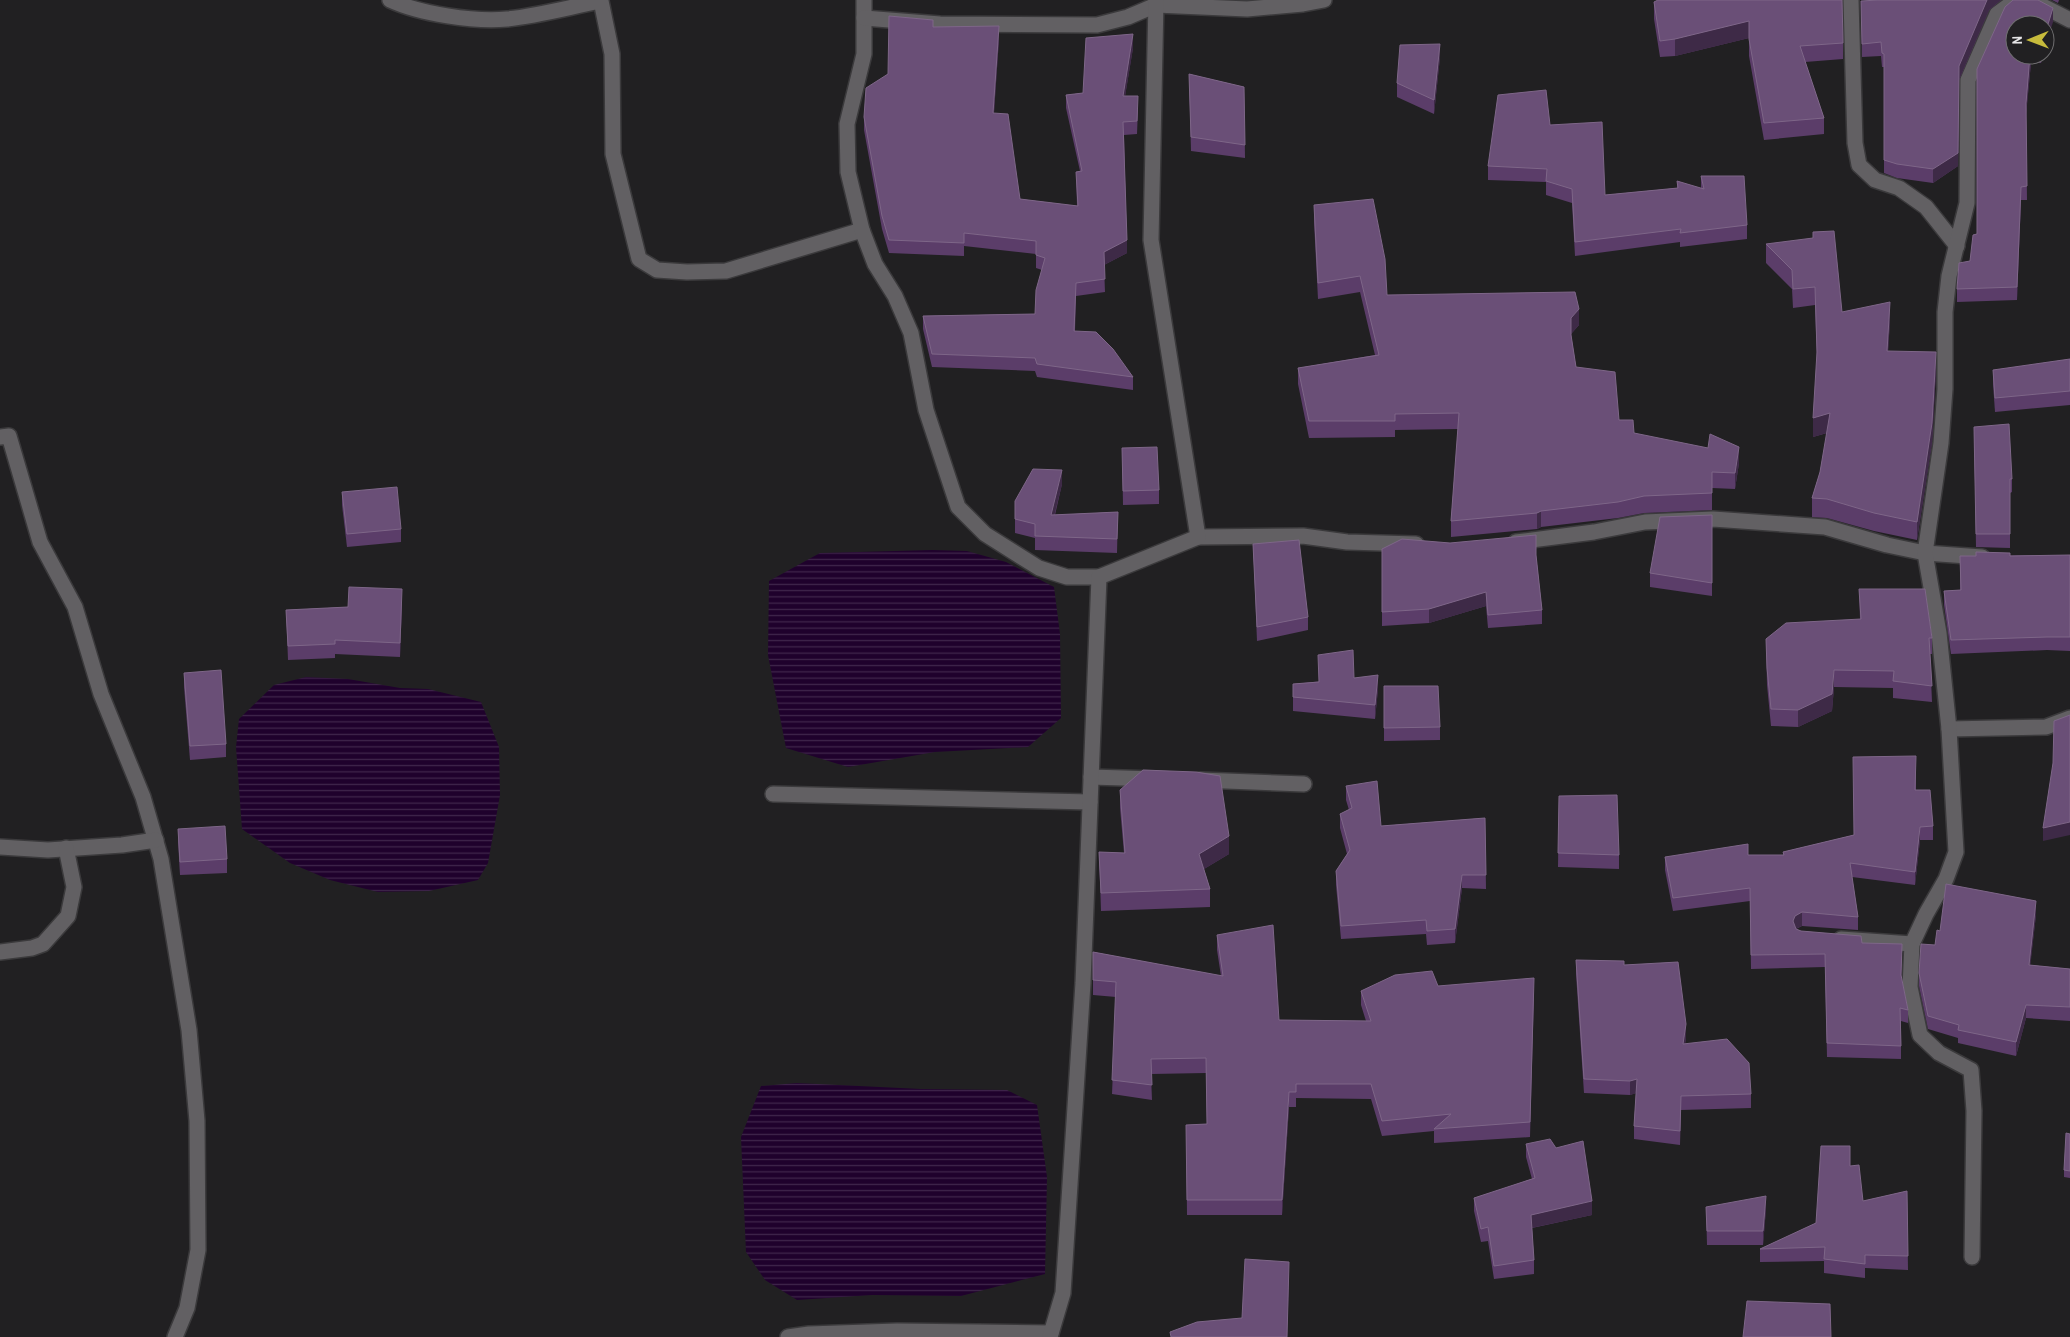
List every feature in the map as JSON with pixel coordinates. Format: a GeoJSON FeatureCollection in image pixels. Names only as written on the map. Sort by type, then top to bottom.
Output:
{"type":"FeatureCollection","features":[{"type":"Feature","properties":{"kind":"street"},"geometry":{"type":"LineString","coordinates":[[390,0],[402,5],[453,17],[506,19],[602,0],[612,54],[613,154],[639,259],[656,270],[726,271],[862,230]]}},
{"type":"Feature","properties":{"kind":"street"},"geometry":{"type":"LineString","coordinates":[[864,0],[864,54],[847,124],[848,172],[862,230],[875,264],[895,296],[908,326],[926,410],[958,507],[985,534],[1039,568],[1067,577],[1099,577],[1198,537],[1303,536],[1347,542],[1375,541],[1429,546]]}},
{"type":"Feature","properties":{"kind":"street"},"geometry":{"type":"LineString","coordinates":[[864,18],[940,24],[1097,25],[1128,18],[1156,2],[1247,9],[1324,0]]}},
{"type":"Feature","properties":{"kind":"street"},"geometry":{"type":"LineString","coordinates":[[1851,0],[1855,143],[1859,165],[1875,180],[1899,188],[1926,207],[1957,246]]}},
{"type":"Feature","properties":{"kind":"street"},"geometry":{"type":"LineString","coordinates":[[1972,1257],[1974,1111],[1971,1070],[1939,1052],[1920,1035],[1910,987],[1912,944],[1946,879],[1956,852],[1949,729],[1939,633],[1925,553],[1941,443],[1945,389],[1946,303],[1949,276],[1967,203],[1968,80],[1997,14],[2016,0]]}},
{"type":"Feature","properties":{"kind":"street"},"geometry":{"type":"LineString","coordinates":[[2031,0],[2070,20]]}},
{"type":"Feature","properties":{"kind":"street"},"geometry":{"type":"LineString","coordinates":[[1156,2],[1151,240],[1198,537]]}},
{"type":"Feature","properties":{"kind":"street"},"geometry":{"type":"LineString","coordinates":[[0,437],[9,436],[40,542],[75,607],[101,694],[143,797],[162,859],[189,1030],[197,1121],[198,1250],[187,1308],[175,1337]]}},
{"type":"Feature","properties":{"kind":"street"},"geometry":{"type":"LineString","coordinates":[[1501,543],[1594,532],[1645,522],[1713,519],[1825,527],[1887,545],[1925,553],[1999,558]]}},
{"type":"Feature","properties":{"kind":"street"},"geometry":{"type":"LineString","coordinates":[[788,1337],[808,1334],[905,1331],[1050,1335],[1063,1293],[1083,983],[1099,577]]}},
{"type":"Feature","properties":{"kind":"street"},"geometry":{"type":"LineString","coordinates":[[1949,729],[2046,727],[2070,718]]}},
{"type":"Feature","properties":{"kind":"street"},"geometry":{"type":"LineString","coordinates":[[1091,777],[1168,779]]}},
{"type":"Feature","properties":{"kind":"street"},"geometry":{"type":"LineString","coordinates":[[1188,780],[1304,784]]}},
{"type":"Feature","properties":{"kind":"street"},"geometry":{"type":"LineString","coordinates":[[772,794],[1090,802]]}},
{"type":"Feature","properties":{"kind":"street"},"geometry":{"type":"LineString","coordinates":[[0,847],[48,850],[122,845],[156,840]]}},
{"type":"Feature","properties":{"kind":"street"},"geometry":{"type":"LineString","coordinates":[[0,952],[32,948],[43,944],[68,916],[74,887],[66,848]]}},
{"type":"Feature","properties":{"kind":"street"},"geometry":{"type":"LineString","coordinates":[[1830,938],[1912,944]]}},
{"type":"Feature","properties":{"kind":"shaded area"},"geometry":{"type":"Polygon","coordinates":[[[967,551],[1006,562],[1054,587],[1060,634],[1061,718],[1028,747],[935,752],[848,767],[786,748],[768,655],[769,581],[820,553],[967,551]]]}},
{"type":"Feature","properties":{"kind":"shaded area"},"geometry":{"type":"Polygon","coordinates":[[[306,677],[348,679],[400,688],[428,689],[481,702],[499,747],[500,795],[488,863],[478,880],[429,891],[378,892],[330,880],[290,863],[242,829],[236,747],[239,719],[274,685],[306,677]]]}},
{"type":"Feature","properties":{"kind":"shaded area"},"geometry":{"type":"Polygon","coordinates":[[[797,1083],[921,1089],[1007,1090],[1037,1105],[1047,1177],[1045,1274],[961,1296],[872,1295],[797,1300],[765,1280],[746,1252],[741,1137],[761,1086],[797,1083]]]}},
{"type":"Feature","properties":{"kind":"building"},"geometry":{"type":"Polygon","coordinates":[[[1658,0],[1842,0],[1843,43],[1800,46],[1824,118],[1764,123],[1749,39],[1749,21],[1660,41],[1654,2],[1658,0]]]}},
{"type":"Feature","properties":{"kind":"building"},"geometry":{"type":"Polygon","coordinates":[[[1987,0],[1959,66],[1958,153],[1933,169],[1897,164],[1884,160],[1884,54],[1882,53],[1881,42],[1862,44],[1861,1],[1987,0]]]}},
{"type":"Feature","properties":{"kind":"building"},"geometry":{"type":"Polygon","coordinates":[[[2013,0],[2038,0],[2053,8],[2051,15],[2005,15],[2005,65],[2029,65],[2026,103],[2027,186],[2021,187],[2017,287],[1957,289],[1959,263],[1970,261],[1973,235],[1977,234],[1977,69],[2005,7],[2013,0]]]}},
{"type":"Feature","properties":{"kind":"building"},"geometry":{"type":"Polygon","coordinates":[[[889,16],[933,20],[933,27],[999,26],[993,113],[1008,114],[1020,199],[1078,206],[1076,172],[1082,171],[1066,95],[1083,93],[1086,38],[1133,34],[1123,96],[1138,96],[1137,121],[1123,122],[1127,240],[1104,252],[1105,279],[1076,283],[1074,331],[1096,332],[1113,349],[1133,377],[1037,364],[1035,358],[932,354],[923,316],[1035,314],[1036,290],[1045,258],[1036,255],[1036,241],[964,233],[964,243],[889,240],[882,216],[864,117],[866,88],[888,74],[889,16]]]}},
{"type":"Feature","properties":{"kind":"building"},"geometry":{"type":"Polygon","coordinates":[[[1440,44],[1434,100],[1397,83],[1400,45],[1440,44]]]}},
{"type":"Feature","properties":{"kind":"building"},"geometry":{"type":"Polygon","coordinates":[[[1189,74],[1244,87],[1245,145],[1191,137],[1189,74]]]}},
{"type":"Feature","properties":{"kind":"building"},"geometry":{"type":"Polygon","coordinates":[[[1546,90],[1550,125],[1602,122],[1605,195],[1678,188],[1677,181],[1704,189],[1701,176],[1744,176],[1747,225],[1680,233],[1681,229],[1575,242],[1572,189],[1546,181],[1547,169],[1488,166],[1498,95],[1546,90]]]}},
{"type":"Feature","properties":{"kind":"building"},"geometry":{"type":"Polygon","coordinates":[[[1373,199],[1385,259],[1387,295],[1575,292],[1579,309],[1571,318],[1571,335],[1576,367],[1615,372],[1619,420],[1633,420],[1634,433],[1708,448],[1710,434],[1739,447],[1735,473],[1712,472],[1712,493],[1644,496],[1618,502],[1537,513],[1451,521],[1459,413],[1395,414],[1395,421],[1309,421],[1298,368],[1379,355],[1360,276],[1318,283],[1314,205],[1373,199]]]}},
{"type":"Feature","properties":{"kind":"building"},"geometry":{"type":"Polygon","coordinates":[[[1834,231],[1842,312],[1890,302],[1887,351],[1936,352],[1932,423],[1917,522],[1874,513],[1827,499],[1812,498],[1820,472],[1830,413],[1813,418],[1817,352],[1815,287],[1793,289],[1792,270],[1766,244],[1813,238],[1813,232],[1834,231]]]}},
{"type":"Feature","properties":{"kind":"building"},"geometry":{"type":"Polygon","coordinates":[[[2070,359],[2070,391],[1995,398],[1993,370],[2070,359]]]}},
{"type":"Feature","properties":{"kind":"building"},"geometry":{"type":"Polygon","coordinates":[[[2009,424],[2012,479],[2010,479],[2010,534],[1976,534],[1974,427],[2009,424]]]}},
{"type":"Feature","properties":{"kind":"building"},"geometry":{"type":"Polygon","coordinates":[[[1157,447],[1159,490],[1123,491],[1122,448],[1157,447]]]}},
{"type":"Feature","properties":{"kind":"building"},"geometry":{"type":"Polygon","coordinates":[[[1033,469],[1062,470],[1051,515],[1118,512],[1117,539],[1035,536],[1035,524],[1015,519],[1015,501],[1033,469]]]}},
{"type":"Feature","properties":{"kind":"building"},"geometry":{"type":"Polygon","coordinates":[[[397,487],[401,529],[347,534],[342,492],[397,487]]]}},
{"type":"Feature","properties":{"kind":"building"},"geometry":{"type":"Polygon","coordinates":[[[1712,515],[1712,583],[1650,573],[1660,517],[1712,515]]]}},
{"type":"Feature","properties":{"kind":"building"},"geometry":{"type":"Polygon","coordinates":[[[1536,535],[1536,555],[1542,610],[1488,615],[1486,592],[1429,609],[1382,612],[1382,549],[1402,539],[1450,543],[1536,535]]]}},
{"type":"Feature","properties":{"kind":"building"},"geometry":{"type":"Polygon","coordinates":[[[1299,540],[1308,617],[1257,627],[1253,544],[1299,540]]]}},
{"type":"Feature","properties":{"kind":"building"},"geometry":{"type":"Polygon","coordinates":[[[1976,552],[2010,553],[2010,556],[2070,555],[2070,637],[1951,640],[1944,591],[1961,590],[1960,556],[1976,556],[1976,552]]]}},
{"type":"Feature","properties":{"kind":"building"},"geometry":{"type":"Polygon","coordinates":[[[349,587],[402,589],[400,643],[335,640],[335,644],[288,646],[286,610],[348,607],[349,587]]]}},
{"type":"Feature","properties":{"kind":"building"},"geometry":{"type":"Polygon","coordinates":[[[1859,589],[1925,589],[1932,638],[1929,638],[1932,686],[1893,681],[1894,671],[1834,670],[1832,694],[1798,710],[1771,709],[1766,639],[1786,623],[1861,619],[1859,589]]]}},
{"type":"Feature","properties":{"kind":"building"},"geometry":{"type":"Polygon","coordinates":[[[1353,650],[1354,678],[1378,675],[1375,705],[1293,697],[1293,684],[1319,682],[1318,655],[1353,650]]]}},
{"type":"Feature","properties":{"kind":"building"},"geometry":{"type":"Polygon","coordinates":[[[221,670],[226,744],[190,746],[184,673],[221,670]]]}},
{"type":"Feature","properties":{"kind":"building"},"geometry":{"type":"Polygon","coordinates":[[[1384,686],[1438,686],[1440,727],[1384,728],[1384,686]]]}},
{"type":"Feature","properties":{"kind":"building"},"geometry":{"type":"Polygon","coordinates":[[[2070,715],[2070,822],[2043,828],[2053,763],[2054,721],[2070,715]]]}},
{"type":"Feature","properties":{"kind":"building"},"geometry":{"type":"Polygon","coordinates":[[[1916,756],[1915,790],[1930,790],[1933,826],[1920,827],[1915,872],[1850,863],[1858,917],[1802,912],[1795,916],[1793,921],[1796,929],[1801,931],[1861,936],[1862,943],[1902,944],[1901,975],[1908,1010],[1900,1008],[1901,1046],[1827,1043],[1825,954],[1751,955],[1750,888],[1673,898],[1665,857],[1748,844],[1748,855],[1784,855],[1783,852],[1854,835],[1853,757],[1916,756]]]}},
{"type":"Feature","properties":{"kind":"building"},"geometry":{"type":"Polygon","coordinates":[[[1143,770],[1196,772],[1220,776],[1229,836],[1199,854],[1210,889],[1101,893],[1099,852],[1125,853],[1120,790],[1143,770]]]}},
{"type":"Feature","properties":{"kind":"building"},"geometry":{"type":"Polygon","coordinates":[[[1377,781],[1381,826],[1485,818],[1486,875],[1462,875],[1455,929],[1427,931],[1426,920],[1341,926],[1336,871],[1350,850],[1340,814],[1352,808],[1346,786],[1377,781]]]}},
{"type":"Feature","properties":{"kind":"building"},"geometry":{"type":"Polygon","coordinates":[[[1617,795],[1619,855],[1558,853],[1559,796],[1617,795]]]}},
{"type":"Feature","properties":{"kind":"building"},"geometry":{"type":"Polygon","coordinates":[[[225,826],[227,859],[180,862],[178,829],[225,826]]]}},
{"type":"Feature","properties":{"kind":"building"},"geometry":{"type":"Polygon","coordinates":[[[1946,884],[2036,901],[2029,965],[2070,969],[2070,1007],[2026,1005],[2016,1042],[1958,1030],[1959,1025],[1928,1016],[1919,973],[1921,944],[1935,945],[1937,930],[1940,931],[1946,884]]]}},
{"type":"Feature","properties":{"kind":"building"},"geometry":{"type":"Polygon","coordinates":[[[1273,925],[1279,1020],[1371,1021],[1361,991],[1395,975],[1432,971],[1438,986],[1534,978],[1530,1122],[1434,1129],[1451,1114],[1382,1121],[1371,1084],[1296,1084],[1296,1092],[1289,1092],[1282,1200],[1187,1200],[1186,1125],[1207,1124],[1206,1058],[1151,1059],[1152,1085],[1112,1080],[1116,982],[1093,980],[1093,952],[1223,976],[1217,935],[1273,925]]]}},
{"type":"Feature","properties":{"kind":"building"},"geometry":{"type":"Polygon","coordinates":[[[1576,960],[1624,961],[1624,965],[1678,962],[1686,1024],[1683,1044],[1727,1039],[1749,1063],[1751,1094],[1681,1096],[1680,1131],[1634,1126],[1637,1079],[1630,1081],[1584,1079],[1576,960]]]}},
{"type":"Feature","properties":{"kind":"building"},"geometry":{"type":"Polygon","coordinates":[[[2066,1133],[2070,1134],[2070,1171],[2064,1170],[2066,1133]]]}},
{"type":"Feature","properties":{"kind":"building"},"geometry":{"type":"Polygon","coordinates":[[[1550,1139],[1556,1148],[1583,1141],[1592,1201],[1531,1215],[1534,1260],[1494,1266],[1488,1227],[1481,1229],[1474,1198],[1535,1178],[1526,1144],[1550,1139]]]}},
{"type":"Feature","properties":{"kind":"building"},"geometry":{"type":"Polygon","coordinates":[[[1821,1146],[1850,1146],[1850,1166],[1859,1165],[1863,1201],[1907,1191],[1908,1256],[1865,1255],[1865,1264],[1824,1259],[1825,1247],[1760,1249],[1816,1223],[1821,1146]]]}},
{"type":"Feature","properties":{"kind":"building"},"geometry":{"type":"Polygon","coordinates":[[[1766,1196],[1763,1231],[1707,1231],[1706,1207],[1766,1196]]]}},
{"type":"Feature","properties":{"kind":"building"},"geometry":{"type":"Polygon","coordinates":[[[1245,1259],[1289,1262],[1287,1337],[1171,1337],[1170,1332],[1197,1322],[1242,1318],[1245,1259]]]}},
{"type":"Feature","properties":{"kind":"building"},"geometry":{"type":"Polygon","coordinates":[[[1747,1301],[1830,1304],[1831,1337],[1743,1337],[1747,1301]]]}}]}
